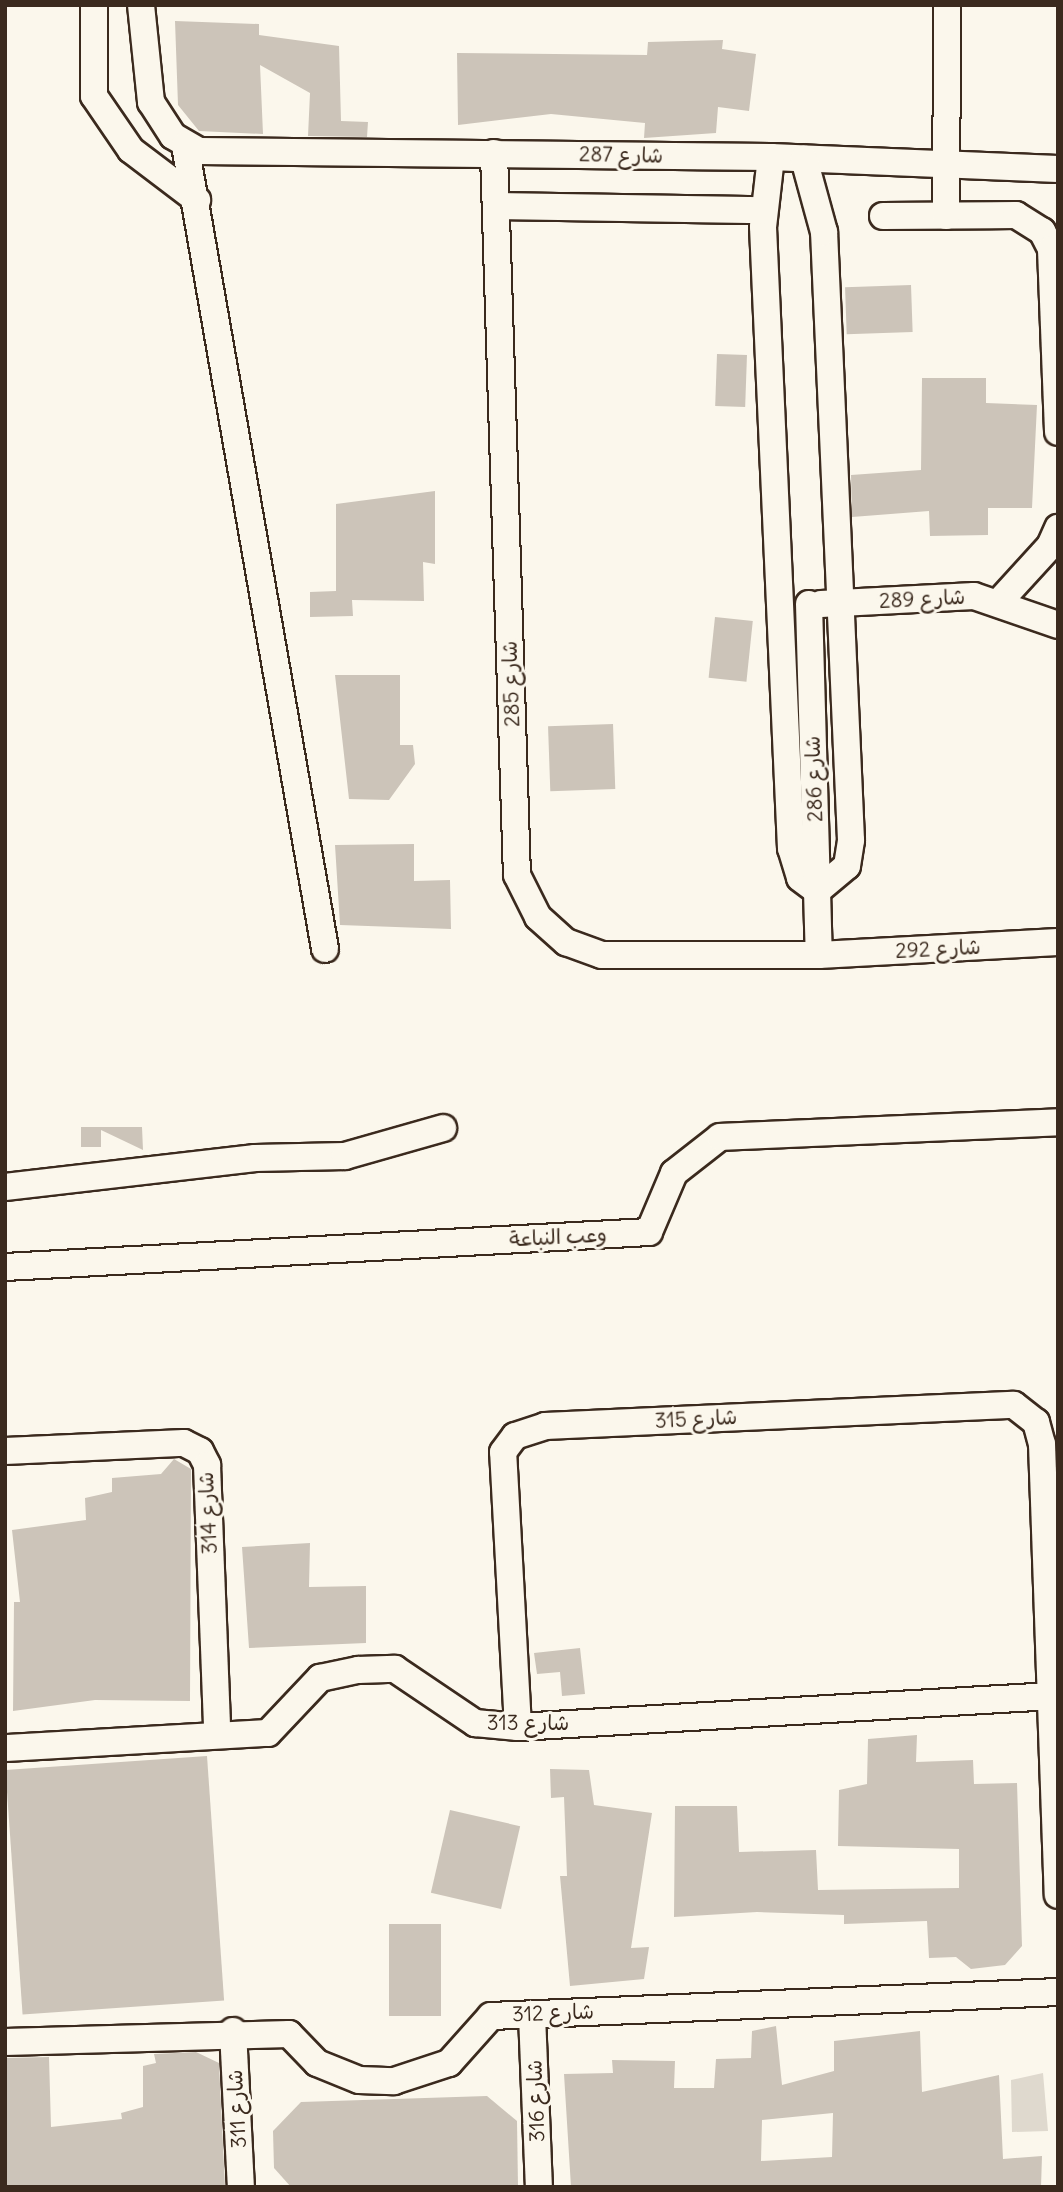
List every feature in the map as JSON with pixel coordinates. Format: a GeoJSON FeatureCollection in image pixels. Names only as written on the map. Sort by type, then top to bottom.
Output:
{"type":"FeatureCollection","features":[{"type":"Feature","properties":{"kind":"street"},"geometry":{"type":"LineString","coordinates":[[94,5],[93,96],[131,150],[197,200]]}},
{"type":"Feature","properties":{"kind":"street"},"geometry":{"type":"LineString","coordinates":[[141,5],[151,102],[164,126],[185,145],[197,200],[325,948]]}},
{"type":"Feature","properties":{"kind":"street"},"geometry":{"type":"LineString","coordinates":[[946,216],[947,5]]}},
{"type":"Feature","properties":{"kind":"street","name":"شارع 287"},"geometry":{"type":"LineString","coordinates":[[185,145],[219,153],[771,157],[1058,169]]}},
{"type":"Feature","properties":{"kind":"street","name":"شارع 285"},"geometry":{"type":"LineString","coordinates":[[494,153],[521,888],[551,931],[602,955],[818,955]]}},
{"type":"Feature","properties":{"kind":"street"},"geometry":{"type":"LineString","coordinates":[[771,157],[764,210],[791,859],[800,878],[817,891],[839,877],[850,853],[824,232],[804,159]]}},
{"type":"Feature","properties":{"kind":"street"},"geometry":{"type":"LineString","coordinates":[[496,206],[764,210]]}},
{"type":"Feature","properties":{"kind":"street"},"geometry":{"type":"LineString","coordinates":[[883,216],[1026,218],[1042,230],[1054,250],[1058,432]]}},
{"type":"Feature","properties":{"kind":"street"},"geometry":{"type":"LineString","coordinates":[[998,603],[1050,546],[1058,528]]}},
{"type":"Feature","properties":{"kind":"street","name":"شارع 289"},"geometry":{"type":"LineString","coordinates":[[781,605],[974,596],[1058,625]]}},
{"type":"Feature","properties":{"kind":"street","name":"شارع 286"},"geometry":{"type":"LineString","coordinates":[[809,604],[818,955]]}},
{"type":"Feature","properties":{"kind":"street","name":"شارع 292"},"geometry":{"type":"LineString","coordinates":[[818,955],[1058,943]]}},
{"type":"Feature","properties":{"kind":"street","name":"وعب النباعة"},"geometry":{"type":"LineString","coordinates":[[5,1267],[649,1232],[674,1173],[720,1137],[1058,1122]]}},
{"type":"Feature","properties":{"kind":"street"},"geometry":{"type":"LineString","coordinates":[[5,1187],[255,1158],[345,1156],[443,1128]]}},
{"type":"Feature","properties":{"kind":"street","name":"شارع 315"},"geometry":{"type":"LineString","coordinates":[[518,1727],[503,1452],[515,1436],[545,1426],[1014,1405],[1036,1422],[1042,1444],[1053,1554],[1052,1696],[1058,1895]]}},
{"type":"Feature","properties":{"kind":"street","name":"شارع 314"},"geometry":{"type":"LineString","coordinates":[[5,1451],[184,1443],[200,1451],[206,1465],[217,1731]]}},
{"type":"Feature","properties":{"kind":"street","name":"شارع 313"},"geometry":{"type":"LineString","coordinates":[[5,1748],[217,1731],[268,1733],[320,1678],[383,1670],[418,1679],[475,1723],[518,1727],[1052,1696]]}},
{"type":"Feature","properties":{"kind":"street","name":"شارع 312"},"geometry":{"type":"LineString","coordinates":[[5,2042],[233,2031],[289,2034],[317,2063],[359,2080],[394,2081],[449,2063],[491,2016],[1058,1992]]}},
{"type":"Feature","properties":{"kind":"street","name":"شارع 316"},"geometry":{"type":"LineString","coordinates":[[532,2015],[539,2187]]}},
{"type":"Feature","properties":{"kind":"street","name":"شارع 311"},"geometry":{"type":"LineString","coordinates":[[233,2031],[240,2187]]}},
{"type":"Feature","properties":{"kind":"shaded area"},"geometry":{"type":"Polygon","coordinates":[[[1043,2073],[1048,2131],[1012,2132],[1011,2080],[1043,2073]]]}},
{"type":"Feature","properties":{"kind":"building"},"geometry":{"type":"Polygon","coordinates":[[[175,21],[259,24],[259,35],[339,46],[341,121],[368,122],[367,137],[308,136],[310,93],[260,65],[263,134],[199,131],[178,105],[175,21]]]}},
{"type":"Feature","properties":{"kind":"building"},"geometry":{"type":"Polygon","coordinates":[[[723,40],[722,49],[756,54],[749,111],[718,107],[716,133],[644,138],[645,123],[551,114],[458,125],[457,53],[647,55],[648,42],[723,40]]]}},
{"type":"Feature","properties":{"kind":"building"},"geometry":{"type":"Polygon","coordinates":[[[911,285],[913,332],[847,334],[845,287],[911,285]]]}},
{"type":"Feature","properties":{"kind":"building"},"geometry":{"type":"Polygon","coordinates":[[[717,354],[747,355],[745,407],[715,406],[717,354]]]}},
{"type":"Feature","properties":{"kind":"building"},"geometry":{"type":"Polygon","coordinates":[[[922,378],[986,378],[986,403],[1037,405],[1032,508],[988,508],[988,535],[930,536],[929,511],[852,517],[851,475],[921,470],[922,378]]]}},
{"type":"Feature","properties":{"kind":"building"},"geometry":{"type":"Polygon","coordinates":[[[435,491],[435,564],[423,562],[424,601],[352,600],[353,616],[310,617],[310,592],[336,591],[336,504],[435,491]]]}},
{"type":"Feature","properties":{"kind":"building"},"geometry":{"type":"Polygon","coordinates":[[[715,617],[753,621],[746,682],[709,678],[715,617]]]}},
{"type":"Feature","properties":{"kind":"building"},"geometry":{"type":"Polygon","coordinates":[[[335,675],[400,675],[400,745],[413,745],[415,764],[389,800],[349,799],[335,675]]]}},
{"type":"Feature","properties":{"kind":"building"},"geometry":{"type":"Polygon","coordinates":[[[613,724],[615,789],[550,791],[548,726],[613,724]]]}},
{"type":"Feature","properties":{"kind":"building"},"geometry":{"type":"Polygon","coordinates":[[[414,844],[414,881],[450,880],[451,929],[340,925],[335,845],[414,844]]]}},
{"type":"Feature","properties":{"kind":"building"},"geometry":{"type":"Polygon","coordinates":[[[81,1127],[142,1127],[143,1150],[101,1130],[101,1147],[81,1147],[81,1127]]]}},
{"type":"Feature","properties":{"kind":"building"},"geometry":{"type":"Polygon","coordinates":[[[174,1459],[191,1469],[190,1701],[95,1700],[13,1711],[14,1602],[20,1602],[12,1530],[86,1520],[85,1498],[112,1492],[112,1478],[161,1474],[174,1459]]]}},
{"type":"Feature","properties":{"kind":"building"},"geometry":{"type":"Polygon","coordinates":[[[310,1543],[309,1587],[366,1586],[366,1643],[249,1648],[242,1547],[310,1543]]]}},
{"type":"Feature","properties":{"kind":"building"},"geometry":{"type":"Polygon","coordinates":[[[580,1648],[585,1694],[562,1696],[560,1672],[537,1674],[534,1653],[580,1648]]]}},
{"type":"Feature","properties":{"kind":"building"},"geometry":{"type":"Polygon","coordinates":[[[917,1735],[916,1762],[973,1760],[974,1784],[1017,1783],[1022,1946],[1005,1965],[971,1969],[956,1957],[929,1958],[927,1921],[844,1924],[844,1915],[757,1912],[674,1917],[675,1806],[737,1806],[739,1852],[816,1850],[818,1890],[959,1888],[959,1849],[838,1846],[839,1790],[867,1784],[868,1739],[917,1735]]]}},
{"type":"Feature","properties":{"kind":"building"},"geometry":{"type":"Polygon","coordinates":[[[207,1756],[224,2000],[23,2014],[5,1770],[207,1756]]]}},
{"type":"Feature","properties":{"kind":"building"},"geometry":{"type":"Polygon","coordinates":[[[550,1769],[589,1770],[594,1805],[652,1813],[631,1948],[649,1947],[644,1979],[570,1986],[560,1876],[567,1876],[564,1797],[551,1798],[550,1769]]]}},
{"type":"Feature","properties":{"kind":"building"},"geometry":{"type":"Polygon","coordinates":[[[450,1810],[520,1826],[501,1909],[431,1893],[450,1810]]]}},
{"type":"Feature","properties":{"kind":"building"},"geometry":{"type":"Polygon","coordinates":[[[389,1924],[441,1924],[441,2016],[389,2016],[389,1924]]]}},
{"type":"Feature","properties":{"kind":"building"},"geometry":{"type":"Polygon","coordinates":[[[776,2026],[782,2085],[834,2071],[834,2041],[920,2031],[922,2092],[999,2075],[1003,2159],[1042,2156],[1041,2187],[571,2187],[564,2074],[613,2073],[612,2060],[675,2061],[674,2088],[714,2088],[716,2059],[751,2058],[752,2031],[776,2026]],[[833,2113],[762,2120],[761,2161],[832,2157],[833,2113]]]}},
{"type":"Feature","properties":{"kind":"building"},"geometry":{"type":"Polygon","coordinates":[[[196,2052],[219,2063],[225,2187],[5,2187],[5,2058],[49,2057],[51,2127],[122,2119],[121,2113],[143,2107],[143,2066],[156,2063],[154,2054],[196,2052]]]}},
{"type":"Feature","properties":{"kind":"building"},"geometry":{"type":"Polygon","coordinates":[[[487,2096],[517,2121],[518,2187],[291,2187],[274,2168],[273,2131],[301,2102],[487,2096]]]}}]}
